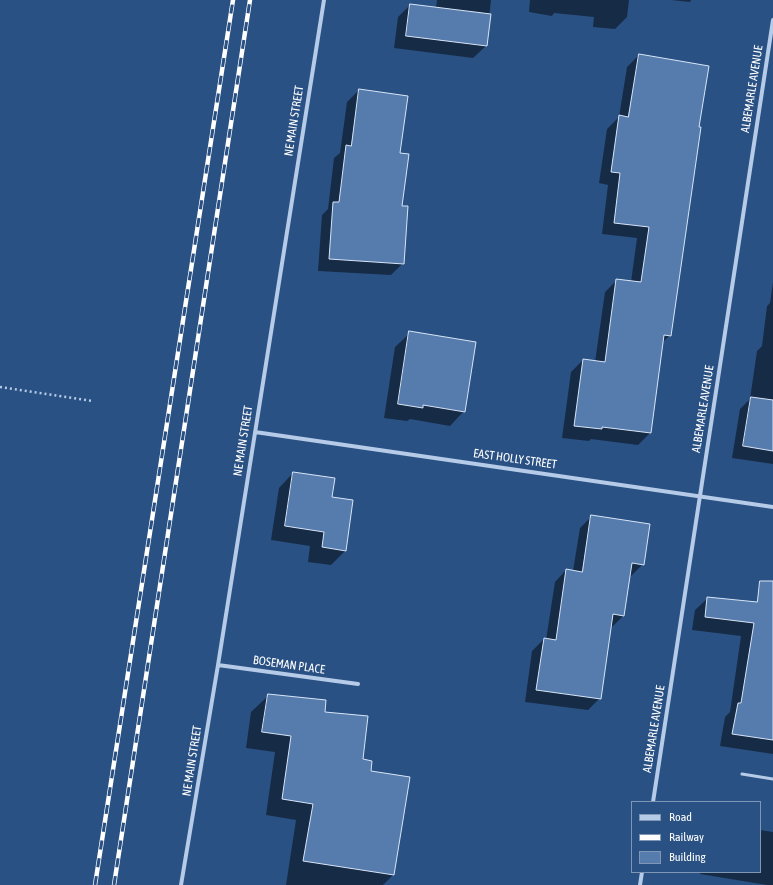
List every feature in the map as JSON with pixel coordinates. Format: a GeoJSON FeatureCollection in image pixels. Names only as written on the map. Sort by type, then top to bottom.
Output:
{"type":"FeatureCollection","features":[{"type":"Feature","properties":{"kind":"street","name":"NE MAIN STREET"},"geometry":{"type":"LineString","coordinates":[[181,885],[218,665],[324,0]]}},
{"type":"Feature","properties":{"kind":"street","name":"ALBEMARLE AVENUE"},"geometry":{"type":"LineString","coordinates":[[652,801],[773,20]]}},
{"type":"Feature","properties":{"kind":"street","name":"EAST HOLLY STREET"},"geometry":{"type":"LineString","coordinates":[[255,432],[773,507]]}},
{"type":"Feature","properties":{"kind":"street","name":"BOSEMAN PLACE"},"geometry":{"type":"LineString","coordinates":[[218,665],[358,684]]}},
{"type":"Feature","properties":{"kind":"street"},"geometry":{"type":"LineString","coordinates":[[640,885],[642,873]]}},
{"type":"Feature","properties":{"kind":"lane"},"geometry":{"type":"LineString","coordinates":[[742,774],[773,779]]}},
{"type":"Feature","properties":{"kind":"path"},"geometry":{"type":"LineString","coordinates":[[0,387],[92,401]]}},
{"type":"Feature","properties":{"kind":"building"},"geometry":{"type":"Polygon","coordinates":[[[410,4],[491,14],[487,46],[406,36],[410,4]]]}},
{"type":"Feature","properties":{"kind":"building"},"geometry":{"type":"Polygon","coordinates":[[[639,54],[709,66],[699,127],[701,127],[671,336],[664,335],[651,433],[602,427],[602,429],[574,426],[583,359],[605,362],[616,279],[641,282],[649,227],[614,223],[620,173],[611,172],[619,115],[628,117],[639,54]]]}},
{"type":"Feature","properties":{"kind":"building"},"geometry":{"type":"Polygon","coordinates":[[[359,89],[408,96],[400,153],[409,154],[402,206],[408,206],[404,264],[329,259],[333,202],[339,202],[346,145],[351,146],[359,89]]]}},
{"type":"Feature","properties":{"kind":"building"},"geometry":{"type":"Polygon","coordinates":[[[409,331],[476,342],[465,412],[423,405],[423,408],[398,404],[409,331]]]}},
{"type":"Feature","properties":{"kind":"building"},"geometry":{"type":"Polygon","coordinates":[[[751,397],[773,400],[773,451],[743,446],[751,397]]]}},
{"type":"Feature","properties":{"kind":"building"},"geometry":{"type":"Polygon","coordinates":[[[293,472],[335,478],[332,497],[353,500],[346,551],[322,547],[324,532],[285,526],[293,472]]]}},
{"type":"Feature","properties":{"kind":"building"},"geometry":{"type":"Polygon","coordinates":[[[591,515],[650,524],[644,565],[632,563],[624,616],[613,614],[601,699],[536,690],[544,638],[556,640],[566,569],[582,572],[591,515]]]}},
{"type":"Feature","properties":{"kind":"building"},"geometry":{"type":"Polygon","coordinates":[[[760,581],[773,581],[773,740],[732,734],[738,703],[741,703],[754,623],[705,617],[707,597],[757,602],[760,581]]]}},
{"type":"Feature","properties":{"kind":"building"},"geometry":{"type":"Polygon","coordinates":[[[268,694],[326,700],[325,712],[368,716],[363,759],[372,761],[371,771],[410,777],[394,875],[303,861],[313,804],[282,799],[291,736],[262,732],[268,694]]]}},
{"type":"Feature","properties":{"kind":"railway"},"geometry":{"type":"LineString","coordinates":[[95,885],[233,0]]}},
{"type":"Feature","properties":{"kind":"railway"},"geometry":{"type":"LineString","coordinates":[[114,885],[250,0]]}}]}
